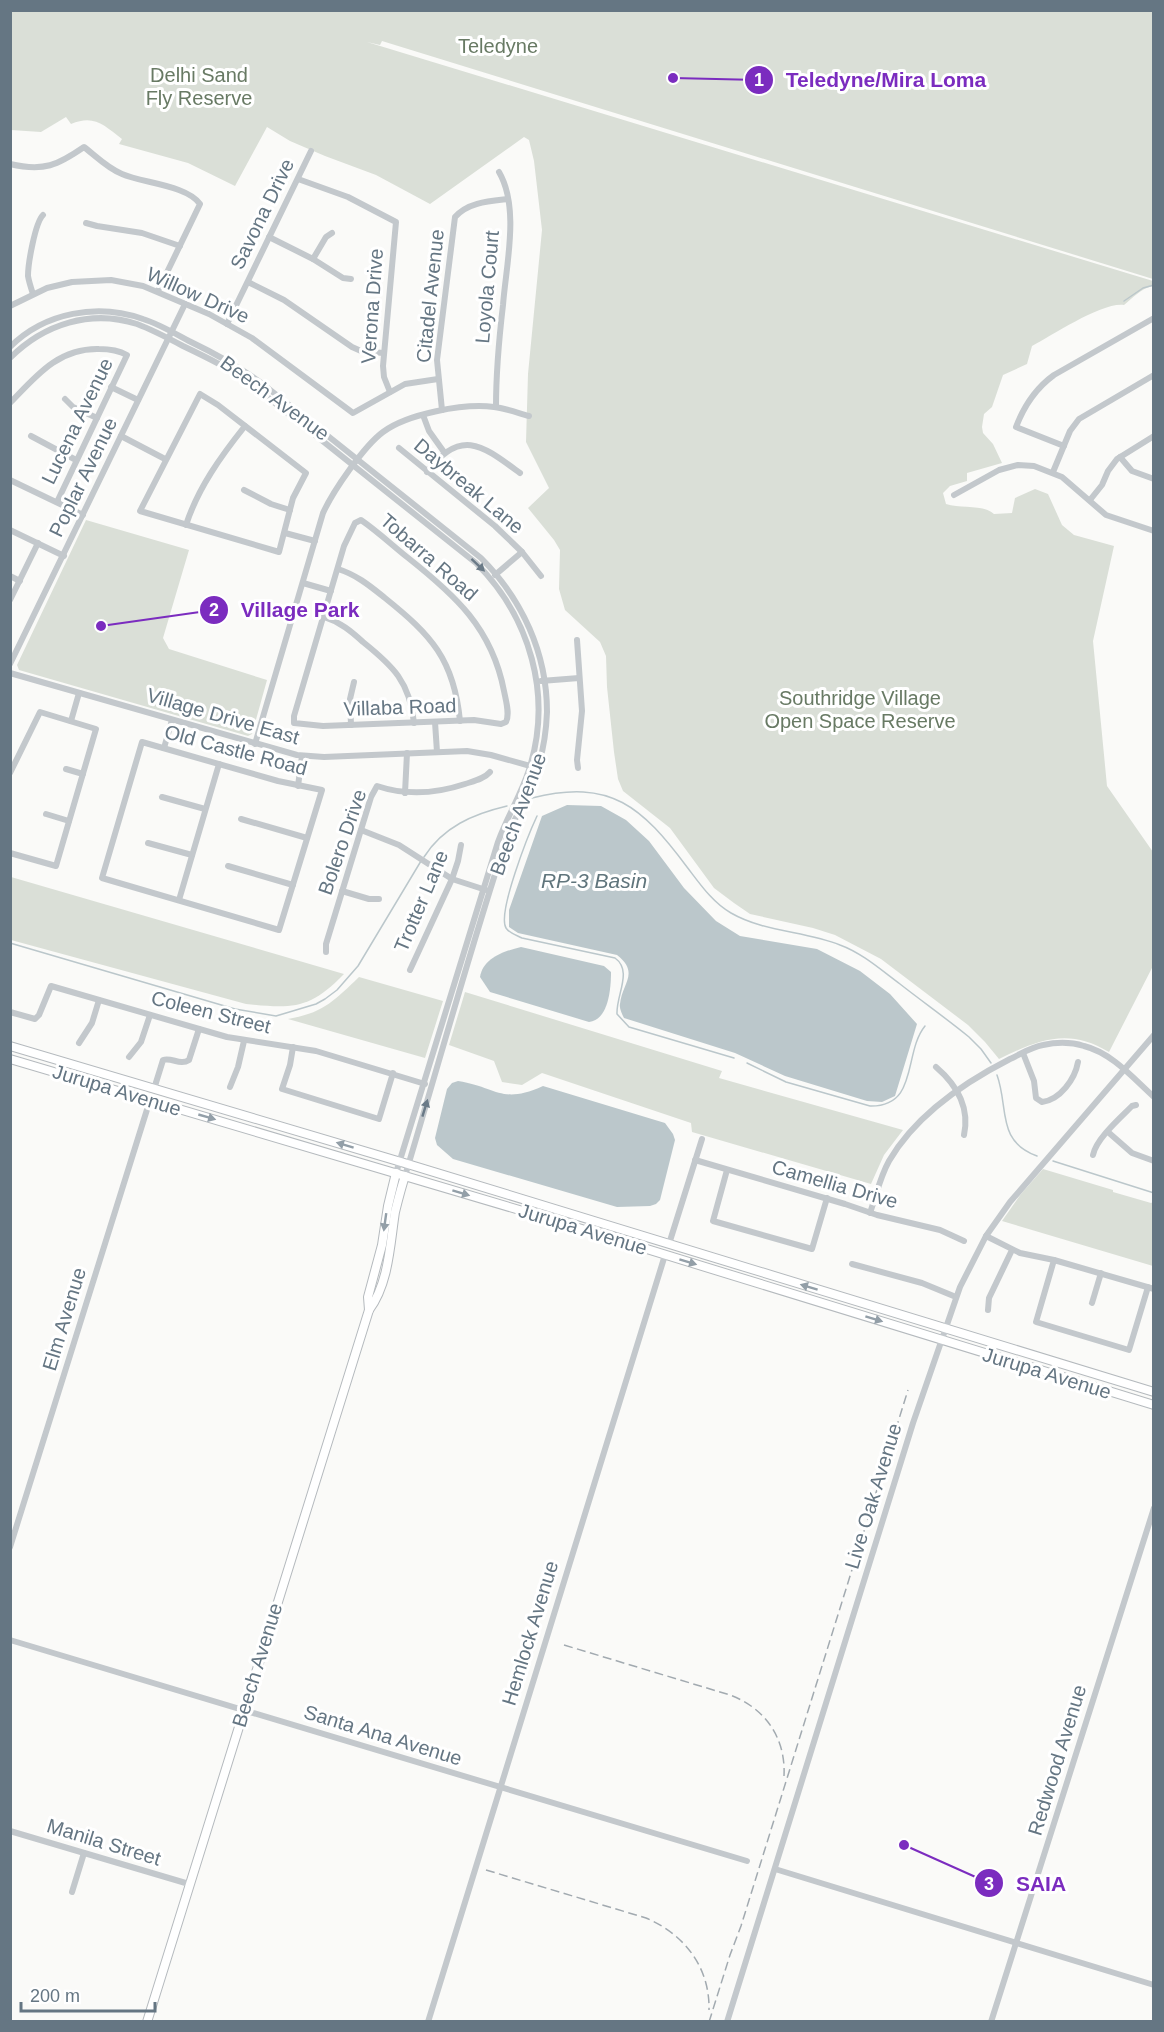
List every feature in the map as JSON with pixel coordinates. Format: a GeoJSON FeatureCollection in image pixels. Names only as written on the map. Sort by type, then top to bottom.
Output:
{"type":"FeatureCollection","features":[{"type":"Feature","properties":{"kind":"main road","name":"Jurupa Avenue"},"geometry":{"type":"LineString","coordinates":[[10,1046],[405,1163],[1154,1392]]}},
{"type":"Feature","properties":{"kind":"main road","name":"Jurupa Avenue"},"geometry":{"type":"LineString","coordinates":[[10,1059],[401,1175],[1154,1405]]}},
{"type":"Feature","properties":{"kind":"main road","name":"Beech Avenue"},"geometry":{"type":"LineString","coordinates":[[147,2022],[369,1310],[376,1300],[388,1258],[401,1175]]}},
{"type":"Feature","properties":{"kind":"street"},"geometry":{"type":"LineString","coordinates":[[10,164],[33,168],[49,166],[66,160],[84,147],[115,171],[170,187],[195,198],[200,204],[158,291]]}},
{"type":"Feature","properties":{"kind":"street","name":"Savona Drive"},"geometry":{"type":"LineString","coordinates":[[226,324],[311,151]]}},
{"type":"Feature","properties":{"kind":"street","name":"Loyola Court"},"geometry":{"type":"LineString","coordinates":[[496,407],[496,371],[510,229],[506,188],[499,172]]}},
{"type":"Feature","properties":{"kind":"street","name":"Verona Drive"},"geometry":{"type":"LineString","coordinates":[[298,179],[348,196],[396,222],[383,353],[383,373],[390,392]]}},
{"type":"Feature","properties":{"kind":"street","name":"Citadel Avenue"},"geometry":{"type":"LineString","coordinates":[[442,410],[437,360],[455,217],[476,204],[508,199]]}},
{"type":"Feature","properties":{"kind":"street"},"geometry":{"type":"LineString","coordinates":[[33,294],[28,268],[36,229],[43,215]]}},
{"type":"Feature","properties":{"kind":"street"},"geometry":{"type":"LineString","coordinates":[[86,223],[142,233],[180,246]]}},
{"type":"Feature","properties":{"kind":"street"},"geometry":{"type":"LineString","coordinates":[[313,259],[326,237],[332,233]]}},
{"type":"Feature","properties":{"kind":"street"},"geometry":{"type":"LineString","coordinates":[[269,237],[313,259],[343,278],[351,279]]}},
{"type":"Feature","properties":{"kind":"street","name":"Willow Drive"},"geometry":{"type":"LineString","coordinates":[[10,306],[33,294],[59,285],[94,279],[117,280],[158,291],[226,324],[269,350],[353,413],[390,392]]}},
{"type":"Feature","properties":{"kind":"street"},"geometry":{"type":"LineString","coordinates":[[248,282],[284,300],[354,348],[383,353]]}},
{"type":"Feature","properties":{"kind":"street","name":"Poplar Avenue"},"geometry":{"type":"LineString","coordinates":[[10,664],[185,304]]}},
{"type":"Feature","properties":{"kind":"street"},"geometry":{"type":"LineString","coordinates":[[20,348],[12,342],[37,327],[56,318],[90,311],[113,312],[146,320],[170,335]]}},
{"type":"Feature","properties":{"kind":"street"},"geometry":{"type":"LineString","coordinates":[[10,358],[32,339],[53,327],[72,321],[107,318],[170,335]]}},
{"type":"Feature","properties":{"kind":"street"},"geometry":{"type":"LineString","coordinates":[[1064,446],[1016,427],[1027,403],[1049,378],[1154,318]]}},
{"type":"Feature","properties":{"kind":"street","name":"Beech Avenue"},"geometry":{"type":"LineString","coordinates":[[170,335],[241,368],[491,578],[510,604],[520,624],[541,681]]}},
{"type":"Feature","properties":{"kind":"street","name":"Lucena Avenue"},"geometry":{"type":"LineString","coordinates":[[10,404],[51,362],[67,354],[95,349],[116,351],[127,355],[57,502]]}},
{"type":"Feature","properties":{"kind":"street"},"geometry":{"type":"LineString","coordinates":[[1053,472],[1071,429],[1083,416],[1154,375]]}},
{"type":"Feature","properties":{"kind":"street"},"geometry":{"type":"LineString","coordinates":[[390,392],[413,382],[438,379]]}},
{"type":"Feature","properties":{"kind":"street"},"geometry":{"type":"LineString","coordinates":[[111,387],[138,400]]}},
{"type":"Feature","properties":{"kind":"street"},"geometry":{"type":"LineString","coordinates":[[200,394],[245,426],[306,473],[296,492],[279,552],[140,511],[200,394]]}},
{"type":"Feature","properties":{"kind":"street"},"geometry":{"type":"LineString","coordinates":[[65,399],[73,407],[97,418]]}},
{"type":"Feature","properties":{"kind":"street"},"geometry":{"type":"LineString","coordinates":[[255,744],[323,513],[330,497],[372,442],[384,431],[442,410],[476,406],[496,407],[529,416]]}},
{"type":"Feature","properties":{"kind":"street"},"geometry":{"type":"LineString","coordinates":[[423,415],[429,431],[444,452]]}},
{"type":"Feature","properties":{"kind":"street"},"geometry":{"type":"LineString","coordinates":[[186,525],[214,467],[245,426]]}},
{"type":"Feature","properties":{"kind":"street"},"geometry":{"type":"LineString","coordinates":[[31,436],[76,460]]}},
{"type":"Feature","properties":{"kind":"street"},"geometry":{"type":"LineString","coordinates":[[121,436],[165,459]]}},
{"type":"Feature","properties":{"kind":"street"},"geometry":{"type":"LineString","coordinates":[[1089,500],[1100,489],[1111,466],[1120,457],[1154,436]]}},
{"type":"Feature","properties":{"kind":"street"},"geometry":{"type":"LineString","coordinates":[[427,472],[444,452],[462,445],[479,447],[491,452],[520,473]]}},
{"type":"Feature","properties":{"kind":"street","name":"Daybreak Lane"},"geometry":{"type":"LineString","coordinates":[[399,448],[495,526],[522,552],[542,576]]}},
{"type":"Feature","properties":{"kind":"street"},"geometry":{"type":"LineString","coordinates":[[1120,457],[1132,471],[1154,478]]}},
{"type":"Feature","properties":{"kind":"street","name":"Beech Avenue"},"geometry":{"type":"LineString","coordinates":[[356,463],[466,544],[497,574],[519,605],[528,624],[536,644],[541,681],[534,767],[503,826],[487,890],[401,1175]]}},
{"type":"Feature","properties":{"kind":"street"},"geometry":{"type":"LineString","coordinates":[[954,495],[1005,467],[1029,465],[1053,472],[1068,481],[1111,518],[1154,531]]}},
{"type":"Feature","properties":{"kind":"street"},"geometry":{"type":"LineString","coordinates":[[10,480],[83,515]]}},
{"type":"Feature","properties":{"kind":"street"},"geometry":{"type":"LineString","coordinates":[[244,490],[271,504],[290,510]]}},
{"type":"Feature","properties":{"kind":"street","name":"Tobarra Road"},"geometry":{"type":"LineString","coordinates":[[338,569],[350,533],[355,523],[361,520],[439,583],[471,615],[484,637],[496,663],[503,688],[507,721]]}},
{"type":"Feature","properties":{"kind":"street"},"geometry":{"type":"LineString","coordinates":[[10,530],[64,556]]}},
{"type":"Feature","properties":{"kind":"street"},"geometry":{"type":"LineString","coordinates":[[285,533],[315,541]]}},
{"type":"Feature","properties":{"kind":"street"},"geometry":{"type":"LineString","coordinates":[[10,600],[38,543]]}},
{"type":"Feature","properties":{"kind":"street"},"geometry":{"type":"LineString","coordinates":[[491,578],[522,552]]}},
{"type":"Feature","properties":{"kind":"street"},"geometry":{"type":"LineString","coordinates":[[414,723],[409,695],[394,669],[344,626],[324,617],[338,569],[354,574],[365,582],[427,635],[442,656],[451,675],[456,690],[460,721]]}},
{"type":"Feature","properties":{"kind":"street"},"geometry":{"type":"LineString","coordinates":[[10,576],[20,581]]}},
{"type":"Feature","properties":{"kind":"street"},"geometry":{"type":"LineString","coordinates":[[303,583],[331,591]]}},
{"type":"Feature","properties":{"kind":"street","name":"Villaba Road"},"geometry":{"type":"LineString","coordinates":[[324,617],[294,716],[294,723],[314,726],[460,721],[487,721],[501,724],[507,721]]}},
{"type":"Feature","properties":{"kind":"street"},"geometry":{"type":"LineString","coordinates":[[577,640],[582,711],[578,768]]}},
{"type":"Feature","properties":{"kind":"street","name":"Village Drive East"},"geometry":{"type":"LineString","coordinates":[[10,673],[302,756],[478,752],[534,767]]}},
{"type":"Feature","properties":{"kind":"street"},"geometry":{"type":"LineString","coordinates":[[541,681],[579,678]]}},
{"type":"Feature","properties":{"kind":"street"},"geometry":{"type":"LineString","coordinates":[[351,725],[350,699],[354,682]]}},
{"type":"Feature","properties":{"kind":"street"},"geometry":{"type":"LineString","coordinates":[[71,721],[79,693]]}},
{"type":"Feature","properties":{"kind":"street"},"geometry":{"type":"LineString","coordinates":[[10,773],[40,712],[96,729],[56,866],[10,853]]}},
{"type":"Feature","properties":{"kind":"street"},"geometry":{"type":"LineString","coordinates":[[164,748],[172,720]]}},
{"type":"Feature","properties":{"kind":"street"},"geometry":{"type":"LineString","coordinates":[[435,722],[437,752]]}},
{"type":"Feature","properties":{"kind":"street","name":"Old Castle Road"},"geometry":{"type":"LineString","coordinates":[[179,900],[102,878],[142,742],[298,786],[322,790],[308,838]]}},
{"type":"Feature","properties":{"kind":"street"},"geometry":{"type":"LineString","coordinates":[[405,793],[407,753]]}},
{"type":"Feature","properties":{"kind":"street"},"geometry":{"type":"LineString","coordinates":[[298,786],[302,756]]}},
{"type":"Feature","properties":{"kind":"street"},"geometry":{"type":"LineString","coordinates":[[219,764],[179,900],[279,930],[308,838],[241,819]]}},
{"type":"Feature","properties":{"kind":"street"},"geometry":{"type":"LineString","coordinates":[[66,769],[82,774]]}},
{"type":"Feature","properties":{"kind":"street","name":"Bolero Drive"},"geometry":{"type":"LineString","coordinates":[[326,952],[326,944],[360,830],[377,786],[405,793],[433,792],[450,789],[484,777],[490,772]]}},
{"type":"Feature","properties":{"kind":"street"},"geometry":{"type":"LineString","coordinates":[[162,796],[205,809]]}},
{"type":"Feature","properties":{"kind":"street"},"geometry":{"type":"LineString","coordinates":[[46,814],[69,821]]}},
{"type":"Feature","properties":{"kind":"street"},"geometry":{"type":"LineString","coordinates":[[360,830],[390,841],[452,879],[487,890]]}},
{"type":"Feature","properties":{"kind":"street"},"geometry":{"type":"LineString","coordinates":[[148,843],[192,855]]}},
{"type":"Feature","properties":{"kind":"street","name":"Trotter Lane"},"geometry":{"type":"LineString","coordinates":[[410,970],[452,879],[462,845]]}},
{"type":"Feature","properties":{"kind":"street"},"geometry":{"type":"LineString","coordinates":[[228,866],[293,885]]}},
{"type":"Feature","properties":{"kind":"street","name":"Beech Avenue"},"geometry":{"type":"LineString","coordinates":[[405,1163],[425,1084],[487,890]]}},
{"type":"Feature","properties":{"kind":"street"},"geometry":{"type":"LineString","coordinates":[[342,891],[369,899],[378,899]]}},
{"type":"Feature","properties":{"kind":"street","name":"Coleen Street"},"geometry":{"type":"LineString","coordinates":[[10,1012],[35,1019],[39,1015],[51,986],[244,1041],[316,1051],[425,1084]]}},
{"type":"Feature","properties":{"kind":"street"},"geometry":{"type":"LineString","coordinates":[[79,1043],[92,1023],[99,1000]]}},
{"type":"Feature","properties":{"kind":"street"},"geometry":{"type":"LineString","coordinates":[[129,1057],[141,1042],[150,1015]]}},
{"type":"Feature","properties":{"kind":"street"},"geometry":{"type":"LineString","coordinates":[[154,1089],[163,1060],[182,1063],[189,1060],[199,1029]]}},
{"type":"Feature","properties":{"kind":"street","name":"Live Oak Avenue"},"geometry":{"type":"LineString","coordinates":[[727,2022],[913,1423],[956,1297],[986,1236],[1010,1202],[1036,1169],[1154,1035]]}},
{"type":"Feature","properties":{"kind":"street"},"geometry":{"type":"LineString","coordinates":[[230,1087],[238,1067],[244,1041]]}},
{"type":"Feature","properties":{"kind":"street"},"geometry":{"type":"LineString","coordinates":[[870,1212],[885,1170],[893,1155],[932,1110],[957,1090],[993,1068],[1042,1045],[1074,1044],[1100,1052],[1154,1097]]}},
{"type":"Feature","properties":{"kind":"street"},"geometry":{"type":"LineString","coordinates":[[293,1047],[282,1089],[379,1119],[393,1073]]}},
{"type":"Feature","properties":{"kind":"street"},"geometry":{"type":"LineString","coordinates":[[1023,1053],[1035,1081],[1036,1098],[1042,1102],[1052,1098],[1066,1087],[1076,1071],[1078,1062]]}},
{"type":"Feature","properties":{"kind":"street"},"geometry":{"type":"LineString","coordinates":[[936,1067],[957,1090],[966,1110],[964,1135]]}},
{"type":"Feature","properties":{"kind":"street","name":"Elm Avenue"},"geometry":{"type":"LineString","coordinates":[[10,1547],[150,1100]]}},
{"type":"Feature","properties":{"kind":"street"},"geometry":{"type":"LineString","coordinates":[[1093,1155],[1094,1150],[1108,1132],[1132,1106],[1136,1105]]}},
{"type":"Feature","properties":{"kind":"street"},"geometry":{"type":"LineString","coordinates":[[1108,1132],[1135,1155],[1154,1161]]}},
{"type":"Feature","properties":{"kind":"street"},"geometry":{"type":"LineString","coordinates":[[669,1244],[702,1139]]}},
{"type":"Feature","properties":{"kind":"street","name":"Camellia Drive"},"geometry":{"type":"LineString","coordinates":[[695,1160],[870,1212],[940,1230],[964,1241]]}},
{"type":"Feature","properties":{"kind":"street"},"geometry":{"type":"LineString","coordinates":[[728,1170],[713,1221],[812,1249],[826,1198]]}},
{"type":"Feature","properties":{"kind":"street"},"geometry":{"type":"LineString","coordinates":[[986,1236],[1012,1250],[1030,1256],[1054,1260],[1151,1288],[1129,1350],[1036,1322],[1054,1260]]}},
{"type":"Feature","properties":{"kind":"street"},"geometry":{"type":"LineString","coordinates":[[988,1310],[989,1298],[1012,1250]]}},
{"type":"Feature","properties":{"kind":"street","name":"Hemlock Avenue"},"geometry":{"type":"LineString","coordinates":[[428,2022],[665,1255]]}},
{"type":"Feature","properties":{"kind":"street"},"geometry":{"type":"LineString","coordinates":[[852,1264],[922,1283],[956,1297]]}},
{"type":"Feature","properties":{"kind":"street"},"geometry":{"type":"LineString","coordinates":[[1092,1303],[1101,1273]]}},
{"type":"Feature","properties":{"kind":"street","name":"Redwood Avenue"},"geometry":{"type":"LineString","coordinates":[[991,2022],[1154,1508]]}},
{"type":"Feature","properties":{"kind":"street","name":"Santa Ana Avenue"},"geometry":{"type":"LineString","coordinates":[[10,1640],[747,1861]]}},
{"type":"Feature","properties":{"kind":"street","name":"Manila Street"},"geometry":{"type":"LineString","coordinates":[[10,1831],[189,1884]]}},
{"type":"Feature","properties":{"kind":"street"},"geometry":{"type":"LineString","coordinates":[[72,1892],[84,1853]]}},
{"type":"Feature","properties":{"kind":"street"},"geometry":{"type":"LineString","coordinates":[[775,1869],[1154,1985]]}},
{"type":"Feature","properties":{"kind":"green space","name":"Southridge Village Open Space Reserve"},"geometry":{"type":"Polygon","coordinates":[[[11,11],[1153,11],[1153,279],[382,41],[380,45],[367,42],[1153,281],[1153,286],[1141,291],[1124,305],[1115,305],[1091,314],[1032,346],[1027,364],[1003,375],[992,407],[984,414],[982,427],[983,433],[993,444],[1002,463],[967,473],[967,481],[950,486],[943,493],[946,504],[984,509],[994,514],[1012,513],[1015,498],[1035,489],[1048,494],[1062,525],[1074,535],[1114,546],[1093,641],[1107,786],[1153,852],[1154,964],[1109,1052],[1094,1044],[1066,1038],[1027,1046],[999,1059],[968,1025],[881,959],[835,935],[750,914],[734,903],[714,888],[670,828],[623,791],[618,779],[614,752],[606,656],[600,642],[565,610],[559,589],[560,550],[528,508],[549,488],[526,442],[528,374],[542,230],[534,161],[529,140],[524,137],[430,204],[376,175],[290,141],[267,127],[235,186],[188,163],[119,144],[122,139],[98,122],[86,120],[71,124],[66,117],[41,132],[11,130],[11,11]]]}},
{"type":"Feature","properties":{"kind":"green space"},"geometry":{"type":"Polygon","coordinates":[[[86,520],[189,550],[163,638],[169,649],[267,680],[252,734],[248,736],[19,670],[17,665],[86,520]]]}},
{"type":"Feature","properties":{"kind":"green space"},"geometry":{"type":"Polygon","coordinates":[[[11,877],[344,974],[321,994],[300,1004],[276,1006],[246,1004],[11,940],[11,877]]]}},
{"type":"Feature","properties":{"kind":"green space"},"geometry":{"type":"Polygon","coordinates":[[[359,977],[443,1001],[425,1058],[288,1019],[327,1005],[359,977]]]}},
{"type":"Feature","properties":{"kind":"green space"},"geometry":{"type":"Polygon","coordinates":[[[465,992],[722,1071],[719,1078],[903,1130],[884,1155],[871,1184],[692,1132],[691,1123],[542,1073],[522,1085],[502,1082],[494,1061],[449,1045],[465,992]]]}},
{"type":"Feature","properties":{"kind":"green space"},"geometry":{"type":"Polygon","coordinates":[[[1043,1169],[1113,1190],[1113,1192],[1153,1202],[1153,1266],[1002,1221],[1043,1169]]]}},
{"type":"Feature","properties":{"kind":"water","name":"RP-3 Basin"},"geometry":{"type":"Polygon","coordinates":[[[567,805],[601,806],[626,820],[649,841],[684,888],[716,921],[740,936],[817,949],[860,971],[890,994],[917,1024],[895,1096],[882,1102],[867,1101],[785,1076],[735,1053],[624,1018],[620,1006],[621,997],[629,973],[624,961],[617,955],[518,933],[509,927],[509,910],[542,816],[567,805]]]}},
{"type":"Feature","properties":{"kind":"water","name":"RP-3 Basin"},"geometry":{"type":"Polygon","coordinates":[[[521,947],[604,966],[611,972],[611,978],[607,1002],[601,1015],[589,1022],[490,992],[480,977],[485,965],[501,953],[521,947]]]}},
{"type":"Feature","properties":{"kind":"water"},"geometry":{"type":"Polygon","coordinates":[[[458,1081],[508,1094],[517,1094],[543,1086],[665,1123],[675,1140],[660,1200],[650,1206],[617,1207],[453,1159],[437,1145],[435,1138],[447,1089],[452,1083],[458,1081]]]}},
{"type":"Feature","properties":{"kind":"waterway"},"geometry":{"type":"LineString","coordinates":[[1124,301],[1143,288],[1154,285]]}},
{"type":"Feature","properties":{"kind":"waterway"},"geometry":{"type":"LineString","coordinates":[[532,798],[559,793],[583,792],[604,795],[622,802],[655,828],[707,893],[724,909],[757,924],[826,940],[856,952],[969,1037],[991,1063]]}},
{"type":"Feature","properties":{"kind":"waterway"},"geometry":{"type":"LineString","coordinates":[[424,857],[440,838],[460,823],[482,813],[507,806]]}},
{"type":"Feature","properties":{"kind":"waterway"},"geometry":{"type":"LineString","coordinates":[[537,816],[510,890],[504,920],[507,930],[522,938],[615,958],[623,970],[617,1014],[629,1027],[734,1058]]}},
{"type":"Feature","properties":{"kind":"waterway"},"geometry":{"type":"LineString","coordinates":[[10,943],[235,1009],[276,1016],[316,1004],[337,990],[358,966],[421,861]]}},
{"type":"Feature","properties":{"kind":"waterway"},"geometry":{"type":"LineString","coordinates":[[747,1063],[786,1082],[870,1106],[886,1104],[896,1098],[903,1088],[918,1037],[925,1026]]}},
{"type":"Feature","properties":{"kind":"waterway"},"geometry":{"type":"LineString","coordinates":[[997,1075],[1009,1132],[1024,1150],[1037,1156]]}},
{"type":"Feature","properties":{"kind":"waterway"},"geometry":{"type":"LineString","coordinates":[[1053,1161],[1154,1193]]}},
{"type":"Feature","properties":{"kind":"railway"},"geometry":{"type":"LineString","coordinates":[[709,2022],[908,1390]]}},
{"type":"Feature","properties":{"kind":"railway"},"geometry":{"type":"LineString","coordinates":[[564,1645],[730,1695],[742,1701],[763,1716],[771,1726],[781,1749],[784,1776]]}},
{"type":"Feature","properties":{"kind":"railway"},"geometry":{"type":"LineString","coordinates":[[486,1870],[646,1918],[660,1925],[683,1943],[700,1966],[708,1994],[709,2010]]}},
{"type":"Feature","properties":{"kind":"place","name":"Teledyne/Mira Loma"},"geometry":{"type":"Point","coordinates":[673,78]}},
{"type":"Feature","properties":{"kind":"place","name":"Village Park"},"geometry":{"type":"Point","coordinates":[101,626]}},
{"type":"Feature","properties":{"kind":"place","name":"SAIA"},"geometry":{"type":"Point","coordinates":[904,1845]}},
{"type":"Feature","properties":{"kind":"park label","name":"Teledyne"},"geometry":{"type":"Point","coordinates":[498,46]}},
{"type":"Feature","properties":{"kind":"park label","name":"Delhi Sand Fly Reserve"},"geometry":{"type":"Point","coordinates":[199,86]}}]}
